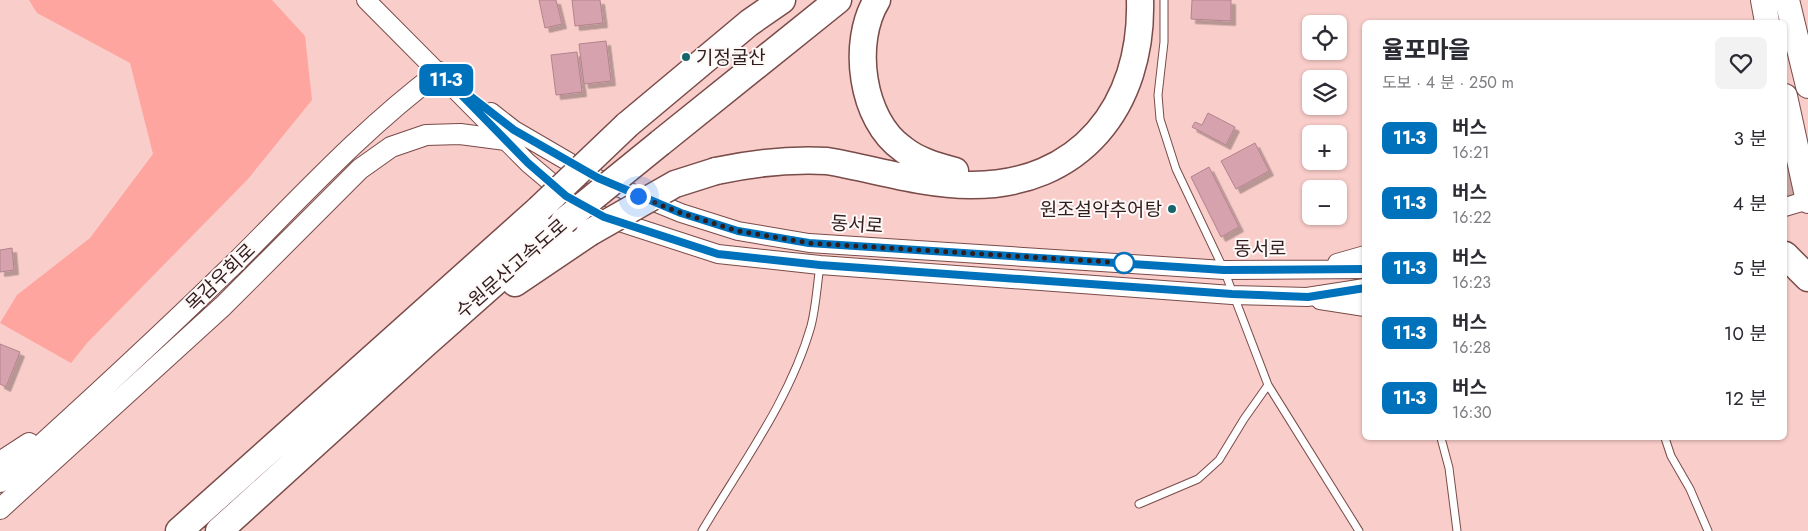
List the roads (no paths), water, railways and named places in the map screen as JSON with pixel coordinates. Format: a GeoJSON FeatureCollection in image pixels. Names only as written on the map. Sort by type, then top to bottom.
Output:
{"type":"FeatureCollection","features":[{"type":"Feature","properties":{"kind":"highway"},"geometry":{"type":"LineString","coordinates":[[749,23],[763,0]]}},
{"type":"Feature","properties":{"kind":"highway","name":"수원문산고속도로"},"geometry":{"type":"LineString","coordinates":[[179,531],[539,209],[627,125],[749,23],[782,0]]}},
{"type":"Feature","properties":{"kind":"highway","name":"수원문산고속도로"},"geometry":{"type":"LineString","coordinates":[[220,531],[425,344],[564,221],[838,0]]}},
{"type":"Feature","properties":{"kind":"highway"},"geometry":{"type":"LineString","coordinates":[[877,0],[868,21],[862,71],[868,98],[880,124],[902,149],[929,164],[962,173],[999,172],[1033,164],[1055,154],[1084,130],[1108,95],[1117,73],[1126,24],[1125,0]]}},
{"type":"Feature","properties":{"kind":"highway"},"geometry":{"type":"LineString","coordinates":[[425,344],[590,233],[675,184],[716,171],[748,164],[812,160],[968,185],[1009,183],[1042,174],[1083,148],[1112,113],[1126,88],[1135,60],[1140,0]]}},
{"type":"Feature","properties":{"kind":"highway"},"geometry":{"type":"LineString","coordinates":[[1763,0],[1767,20]]}},
{"type":"Feature","properties":{"kind":"highway"},"geometry":{"type":"LineString","coordinates":[[1788,0],[1808,86]]}},
{"type":"Feature","properties":{"kind":"highway"},"geometry":{"type":"LineString","coordinates":[[1787,105],[1808,200]]}},
{"type":"Feature","properties":{"kind":"highway"},"geometry":{"type":"LineString","coordinates":[[1787,257],[1808,278]]}},
{"type":"Feature","properties":{"kind":"main road","name":"목감우회로"},"geometry":{"type":"LineString","coordinates":[[0,482],[178,318],[345,152],[402,99],[439,72]]}},
{"type":"Feature","properties":{"kind":"main road","name":"목감우회로"},"geometry":{"type":"LineString","coordinates":[[0,509],[223,306],[360,169],[391,147],[426,135],[460,134],[506,140]]}},
{"type":"Feature","properties":{"kind":"main road"},"geometry":{"type":"LineString","coordinates":[[0,462],[76,412]]}},
{"type":"Feature","properties":{"kind":"main road"},"geometry":{"type":"LineString","coordinates":[[0,524],[55,469],[89,429]]}},
{"type":"Feature","properties":{"kind":"street","name":"동서로"},"geometry":{"type":"LineString","coordinates":[[366,0],[506,140],[566,196],[604,217],[718,254],[820,265],[1232,294],[1308,297],[1362,307]]}},
{"type":"Feature","properties":{"kind":"street","name":"동서로"},"geometry":{"type":"LineString","coordinates":[[439,72],[514,130],[598,178],[681,213],[738,231],[809,243],[1224,270],[1362,269]]}},
{"type":"Feature","properties":{"kind":"street"},"geometry":{"type":"LineString","coordinates":[[1787,205],[1808,200]]}},
{"type":"Feature","properties":{"kind":"street","name":"동서로"},"geometry":{"type":"LineString","coordinates":[[1314,270],[1362,256]]}},
{"type":"Feature","properties":{"kind":"street","name":"동서로"},"geometry":{"type":"LineString","coordinates":[[1308,297],[1362,288]]}},
{"type":"Feature","properties":{"kind":"lane"},"geometry":{"type":"LineString","coordinates":[[1164,0],[1164,42],[1158,95],[1160,119],[1176,169],[1224,270],[1268,385],[1359,531]]}},
{"type":"Feature","properties":{"kind":"lane"},"geometry":{"type":"LineString","coordinates":[[702,531],[780,402],[795,372],[812,324],[820,265]]}},
{"type":"Feature","properties":{"kind":"lane"},"geometry":{"type":"LineString","coordinates":[[1139,504],[1198,479],[1219,460],[1268,385]]}},
{"type":"Feature","properties":{"kind":"lane"},"geometry":{"type":"LineString","coordinates":[[1442,440],[1449,468],[1457,531]]}},
{"type":"Feature","properties":{"kind":"lane"},"geometry":{"type":"LineString","coordinates":[[1666,440],[1671,456],[1690,489],[1708,531]]}},
{"type":"Feature","properties":{"kind":"tunnel"},"geometry":{"type":"LineString","coordinates":[[1787,171],[1808,167]]}},
{"type":"Feature","properties":{"kind":"tunnel"},"geometry":{"type":"LineString","coordinates":[[1787,188],[1808,184]]}},
{"type":"Feature","properties":{"kind":"place","name":"기정굴산"},"geometry":{"type":"Point","coordinates":[686,57]}},
{"type":"Feature","properties":{"kind":"place","name":"원조설악추어탕"},"geometry":{"type":"Point","coordinates":[1172,209]}}]}
